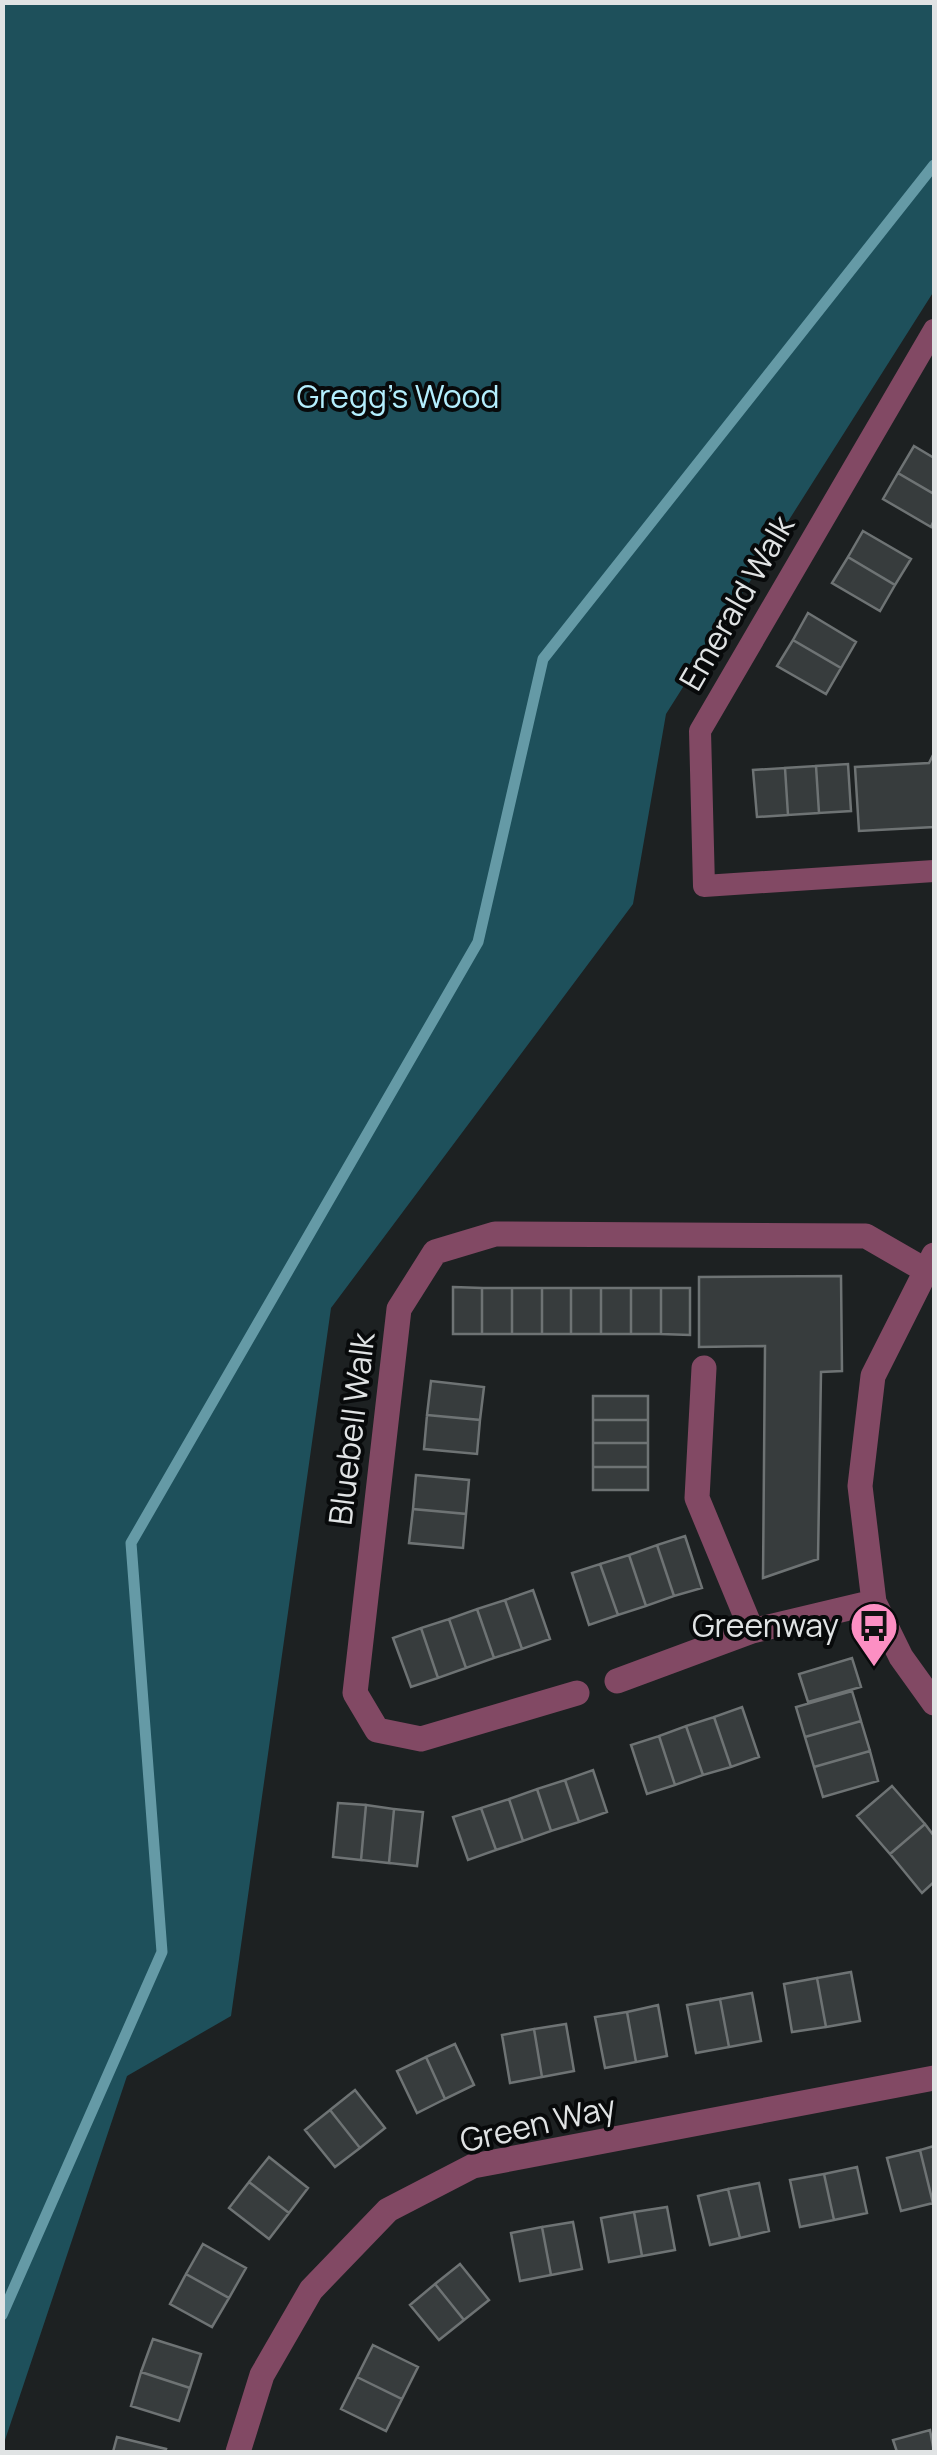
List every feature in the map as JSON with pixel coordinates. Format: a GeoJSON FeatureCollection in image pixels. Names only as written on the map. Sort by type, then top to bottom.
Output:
{"type":"FeatureCollection","features":[{"type":"Feature","properties":{"kind":"street","name":"Bluebell Walk"},"geometry":{"type":"LineString","coordinates":[[577,1693],[421,1739],[377,1730],[355,1693],[399,1309],[436,1252],[495,1234],[810,1234],[866,1236],[930,1262]]}},
{"type":"Feature","properties":{"kind":"street"},"geometry":{"type":"LineString","coordinates":[[930,1262],[872,1376],[860,1486],[874,1602],[901,1657],[934,1703]]}},
{"type":"Feature","properties":{"kind":"street"},"geometry":{"type":"LineString","coordinates":[[704,1368],[696,1498],[752,1631]]}},
{"type":"Feature","properties":{"kind":"street"},"geometry":{"type":"LineString","coordinates":[[617,1681],[752,1631],[874,1602]]}},
{"type":"Feature","properties":{"kind":"street","name":"Green Way"},"geometry":{"type":"LineString","coordinates":[[238,2452],[262,2376],[311,2290],[388,2210],[473,2166],[934,2078]]}},
{"type":"Feature","properties":{"kind":"lane","name":"Emerald Walk"},"geometry":{"type":"LineString","coordinates":[[934,330],[700,731],[704,886],[934,871]]}},
{"type":"Feature","properties":{"kind":"green space","name":"Gregg's Wood"},"geometry":{"type":"Polygon","coordinates":[[[3,2],[934,3],[934,291],[666,714],[633,904],[331,1308],[231,2016],[127,2076],[3,2446],[3,2]]]}},
{"type":"Feature","properties":{"kind":"building"},"geometry":{"type":"Polygon","coordinates":[[[914,446],[934,458],[934,494],[898,473],[914,446]]]}},
{"type":"Feature","properties":{"kind":"building"},"geometry":{"type":"Polygon","coordinates":[[[898,473],[934,494],[931,527],[883,499],[898,473]]]}},
{"type":"Feature","properties":{"kind":"building"},"geometry":{"type":"Polygon","coordinates":[[[863,531],[911,559],[895,585],[848,557],[863,531]]]}},
{"type":"Feature","properties":{"kind":"building"},"geometry":{"type":"Polygon","coordinates":[[[848,557],[895,585],[880,611],[832,583],[848,557]]]}},
{"type":"Feature","properties":{"kind":"building"},"geometry":{"type":"Polygon","coordinates":[[[808,613],[856,642],[841,668],[793,640],[808,613]]]}},
{"type":"Feature","properties":{"kind":"building"},"geometry":{"type":"Polygon","coordinates":[[[793,640],[841,668],[826,694],[777,666],[793,640]]]}},
{"type":"Feature","properties":{"kind":"building"},"geometry":{"type":"Polygon","coordinates":[[[934,753],[934,827],[859,831],[855,767],[929,763],[934,753]]]}},
{"type":"Feature","properties":{"kind":"building"},"geometry":{"type":"Polygon","coordinates":[[[848,764],[851,811],[819,813],[816,766],[848,764]]]}},
{"type":"Feature","properties":{"kind":"building"},"geometry":{"type":"Polygon","coordinates":[[[816,766],[819,813],[788,815],[785,768],[816,766]]]}},
{"type":"Feature","properties":{"kind":"building"},"geometry":{"type":"Polygon","coordinates":[[[785,768],[788,815],[757,817],[753,770],[785,768]]]}},
{"type":"Feature","properties":{"kind":"building"},"geometry":{"type":"Polygon","coordinates":[[[841,1276],[842,1371],[821,1372],[818,1559],[763,1578],[765,1346],[699,1347],[699,1277],[841,1276]]]}},
{"type":"Feature","properties":{"kind":"building"},"geometry":{"type":"Polygon","coordinates":[[[453,1287],[482,1288],[482,1334],[453,1334],[453,1287]]]}},
{"type":"Feature","properties":{"kind":"building"},"geometry":{"type":"Polygon","coordinates":[[[482,1288],[512,1288],[512,1334],[482,1334],[482,1288]]]}},
{"type":"Feature","properties":{"kind":"building"},"geometry":{"type":"Polygon","coordinates":[[[512,1288],[542,1288],[542,1334],[512,1334],[512,1288]]]}},
{"type":"Feature","properties":{"kind":"building"},"geometry":{"type":"Polygon","coordinates":[[[542,1288],[571,1288],[571,1334],[542,1334],[542,1288]]]}},
{"type":"Feature","properties":{"kind":"building"},"geometry":{"type":"Polygon","coordinates":[[[571,1288],[601,1288],[601,1334],[571,1334],[571,1288]]]}},
{"type":"Feature","properties":{"kind":"building"},"geometry":{"type":"Polygon","coordinates":[[[601,1288],[631,1288],[631,1334],[601,1334],[601,1288]]]}},
{"type":"Feature","properties":{"kind":"building"},"geometry":{"type":"Polygon","coordinates":[[[631,1288],[661,1288],[661,1334],[631,1334],[631,1288]]]}},
{"type":"Feature","properties":{"kind":"building"},"geometry":{"type":"Polygon","coordinates":[[[661,1288],[690,1288],[690,1335],[661,1334],[661,1288]]]}},
{"type":"Feature","properties":{"kind":"building"},"geometry":{"type":"Polygon","coordinates":[[[431,1381],[484,1387],[480,1420],[427,1415],[431,1381]]]}},
{"type":"Feature","properties":{"kind":"building"},"geometry":{"type":"Polygon","coordinates":[[[593,1396],[648,1396],[648,1420],[593,1420],[593,1396]]]}},
{"type":"Feature","properties":{"kind":"building"},"geometry":{"type":"Polygon","coordinates":[[[427,1415],[480,1420],[477,1454],[424,1449],[427,1415]]]}},
{"type":"Feature","properties":{"kind":"building"},"geometry":{"type":"Polygon","coordinates":[[[593,1420],[648,1420],[648,1443],[593,1443],[593,1420]]]}},
{"type":"Feature","properties":{"kind":"building"},"geometry":{"type":"Polygon","coordinates":[[[593,1443],[648,1443],[648,1467],[593,1467],[593,1443]]]}},
{"type":"Feature","properties":{"kind":"building"},"geometry":{"type":"Polygon","coordinates":[[[593,1467],[648,1467],[648,1490],[593,1490],[593,1467]]]}},
{"type":"Feature","properties":{"kind":"building"},"geometry":{"type":"Polygon","coordinates":[[[416,1475],[469,1480],[466,1514],[413,1509],[416,1475]]]}},
{"type":"Feature","properties":{"kind":"building"},"geometry":{"type":"Polygon","coordinates":[[[413,1509],[466,1514],[463,1548],[409,1543],[413,1509]]]}},
{"type":"Feature","properties":{"kind":"building"},"geometry":{"type":"Polygon","coordinates":[[[685,1536],[702,1588],[674,1596],[657,1545],[685,1536]]]}},
{"type":"Feature","properties":{"kind":"building"},"geometry":{"type":"Polygon","coordinates":[[[657,1545],[674,1596],[646,1606],[629,1555],[657,1545]]]}},
{"type":"Feature","properties":{"kind":"building"},"geometry":{"type":"Polygon","coordinates":[[[629,1555],[646,1606],[618,1615],[600,1564],[629,1555]]]}},
{"type":"Feature","properties":{"kind":"building"},"geometry":{"type":"Polygon","coordinates":[[[600,1564],[618,1615],[589,1625],[572,1573],[600,1564]]]}},
{"type":"Feature","properties":{"kind":"building"},"geometry":{"type":"Polygon","coordinates":[[[533,1590],[550,1639],[522,1649],[505,1600],[533,1590]]]}},
{"type":"Feature","properties":{"kind":"building"},"geometry":{"type":"Polygon","coordinates":[[[505,1600],[522,1649],[494,1658],[477,1609],[505,1600]]]}},
{"type":"Feature","properties":{"kind":"building"},"geometry":{"type":"Polygon","coordinates":[[[477,1609],[494,1658],[466,1668],[449,1619],[477,1609]]]}},
{"type":"Feature","properties":{"kind":"building"},"geometry":{"type":"Polygon","coordinates":[[[449,1619],[466,1668],[438,1678],[421,1628],[449,1619]]]}},
{"type":"Feature","properties":{"kind":"building"},"geometry":{"type":"Polygon","coordinates":[[[421,1628],[438,1678],[411,1687],[393,1638],[421,1628]]]}},
{"type":"Feature","properties":{"kind":"building"},"geometry":{"type":"Polygon","coordinates":[[[852,1658],[861,1687],[808,1702],[799,1674],[852,1658]]]}},
{"type":"Feature","properties":{"kind":"building"},"geometry":{"type":"Polygon","coordinates":[[[852,1691],[861,1721],[805,1737],[796,1707],[852,1691]]]}},
{"type":"Feature","properties":{"kind":"building"},"geometry":{"type":"Polygon","coordinates":[[[742,1707],[759,1757],[731,1767],[714,1717],[742,1707]]]}},
{"type":"Feature","properties":{"kind":"building"},"geometry":{"type":"Polygon","coordinates":[[[714,1717],[731,1767],[703,1775],[686,1726],[714,1717]]]}},
{"type":"Feature","properties":{"kind":"building"},"geometry":{"type":"Polygon","coordinates":[[[861,1721],[870,1751],[814,1767],[805,1737],[861,1721]]]}},
{"type":"Feature","properties":{"kind":"building"},"geometry":{"type":"Polygon","coordinates":[[[686,1726],[703,1775],[675,1785],[659,1736],[686,1726]]]}},
{"type":"Feature","properties":{"kind":"building"},"geometry":{"type":"Polygon","coordinates":[[[659,1736],[675,1785],[647,1794],[631,1745],[659,1736]]]}},
{"type":"Feature","properties":{"kind":"building"},"geometry":{"type":"Polygon","coordinates":[[[870,1751],[878,1781],[823,1797],[814,1767],[870,1751]]]}},
{"type":"Feature","properties":{"kind":"building"},"geometry":{"type":"Polygon","coordinates":[[[593,1770],[607,1812],[579,1822],[565,1780],[593,1770]]]}},
{"type":"Feature","properties":{"kind":"building"},"geometry":{"type":"Polygon","coordinates":[[[565,1780],[579,1822],[551,1831],[537,1789],[565,1780]]]}},
{"type":"Feature","properties":{"kind":"building"},"geometry":{"type":"Polygon","coordinates":[[[892,1786],[925,1824],[890,1854],[857,1816],[892,1786]]]}},
{"type":"Feature","properties":{"kind":"building"},"geometry":{"type":"Polygon","coordinates":[[[537,1789],[551,1831],[523,1841],[509,1799],[537,1789]]]}},
{"type":"Feature","properties":{"kind":"building"},"geometry":{"type":"Polygon","coordinates":[[[509,1799],[523,1841],[496,1850],[481,1808],[509,1799]]]}},
{"type":"Feature","properties":{"kind":"building"},"geometry":{"type":"Polygon","coordinates":[[[338,1803],[366,1805],[361,1860],[333,1857],[338,1803]]]}},
{"type":"Feature","properties":{"kind":"building"},"geometry":{"type":"Polygon","coordinates":[[[366,1805],[394,1809],[389,1863],[361,1860],[366,1805]]]}},
{"type":"Feature","properties":{"kind":"building"},"geometry":{"type":"Polygon","coordinates":[[[481,1808],[496,1850],[468,1860],[453,1817],[481,1808]]]}},
{"type":"Feature","properties":{"kind":"building"},"geometry":{"type":"Polygon","coordinates":[[[394,1809],[423,1812],[417,1866],[389,1863],[394,1809]]]}},
{"type":"Feature","properties":{"kind":"building"},"geometry":{"type":"Polygon","coordinates":[[[925,1824],[934,1836],[934,1882],[922,1893],[890,1854],[925,1824]]]}},
{"type":"Feature","properties":{"kind":"building"},"geometry":{"type":"Polygon","coordinates":[[[851,1972],[860,2021],[826,2027],[817,1978],[851,1972]]]}},
{"type":"Feature","properties":{"kind":"building"},"geometry":{"type":"Polygon","coordinates":[[[817,1978],[826,2027],[792,2032],[784,1984],[817,1978]]]}},
{"type":"Feature","properties":{"kind":"building"},"geometry":{"type":"Polygon","coordinates":[[[752,1993],[761,2041],[729,2047],[720,1999],[752,1993]]]}},
{"type":"Feature","properties":{"kind":"building"},"geometry":{"type":"Polygon","coordinates":[[[720,1999],[729,2047],[696,2053],[687,2005],[720,1999]]]}},
{"type":"Feature","properties":{"kind":"building"},"geometry":{"type":"Polygon","coordinates":[[[658,2005],[667,2056],[636,2062],[627,2012],[658,2005]]]}},
{"type":"Feature","properties":{"kind":"building"},"geometry":{"type":"Polygon","coordinates":[[[627,2012],[636,2062],[605,2068],[595,2017],[627,2012]]]}},
{"type":"Feature","properties":{"kind":"building"},"geometry":{"type":"Polygon","coordinates":[[[566,2024],[574,2071],[542,2077],[534,2029],[566,2024]]]}},
{"type":"Feature","properties":{"kind":"building"},"geometry":{"type":"Polygon","coordinates":[[[534,2029],[542,2077],[510,2083],[502,2035],[534,2029]]]}},
{"type":"Feature","properties":{"kind":"building"},"geometry":{"type":"Polygon","coordinates":[[[455,2044],[474,2085],[445,2099],[426,2057],[455,2044]]]}},
{"type":"Feature","properties":{"kind":"building"},"geometry":{"type":"Polygon","coordinates":[[[426,2057],[445,2099],[417,2113],[397,2071],[426,2057]]]}},
{"type":"Feature","properties":{"kind":"building"},"geometry":{"type":"Polygon","coordinates":[[[355,2090],[385,2128],[360,2148],[330,2110],[355,2090]]]}},
{"type":"Feature","properties":{"kind":"building"},"geometry":{"type":"Polygon","coordinates":[[[330,2110],[360,2148],[335,2167],[305,2130],[330,2110]]]}},
{"type":"Feature","properties":{"kind":"building"},"geometry":{"type":"Polygon","coordinates":[[[934,2146],[934,2202],[933,2203],[920,2150],[934,2146]]]}},
{"type":"Feature","properties":{"kind":"building"},"geometry":{"type":"Polygon","coordinates":[[[920,2150],[933,2203],[901,2211],[887,2158],[920,2150]]]}},
{"type":"Feature","properties":{"kind":"building"},"geometry":{"type":"Polygon","coordinates":[[[269,2157],[308,2188],[289,2213],[249,2182],[269,2157]]]}},
{"type":"Feature","properties":{"kind":"building"},"geometry":{"type":"Polygon","coordinates":[[[857,2167],[867,2213],[834,2220],[824,2174],[857,2167]]]}},
{"type":"Feature","properties":{"kind":"building"},"geometry":{"type":"Polygon","coordinates":[[[824,2174],[834,2220],[800,2227],[790,2180],[824,2174]]]}},
{"type":"Feature","properties":{"kind":"building"},"geometry":{"type":"Polygon","coordinates":[[[249,2182],[289,2213],[269,2239],[229,2208],[249,2182]]]}},
{"type":"Feature","properties":{"kind":"building"},"geometry":{"type":"Polygon","coordinates":[[[759,2183],[769,2231],[740,2238],[728,2189],[759,2183]]]}},
{"type":"Feature","properties":{"kind":"building"},"geometry":{"type":"Polygon","coordinates":[[[728,2189],[740,2238],[710,2245],[698,2196],[728,2189]]]}},
{"type":"Feature","properties":{"kind":"building"},"geometry":{"type":"Polygon","coordinates":[[[667,2207],[675,2250],[642,2256],[634,2212],[667,2207]]]}},
{"type":"Feature","properties":{"kind":"building"},"geometry":{"type":"Polygon","coordinates":[[[634,2212],[642,2256],[609,2262],[601,2218],[634,2212]]]}},
{"type":"Feature","properties":{"kind":"building"},"geometry":{"type":"Polygon","coordinates":[[[573,2222],[582,2269],[551,2275],[542,2227],[573,2222]]]}},
{"type":"Feature","properties":{"kind":"building"},"geometry":{"type":"Polygon","coordinates":[[[542,2227],[551,2275],[520,2281],[511,2233],[542,2227]]]}},
{"type":"Feature","properties":{"kind":"building"},"geometry":{"type":"Polygon","coordinates":[[[203,2244],[246,2268],[229,2298],[186,2274],[203,2244]]]}},
{"type":"Feature","properties":{"kind":"building"},"geometry":{"type":"Polygon","coordinates":[[[460,2264],[489,2300],[464,2320],[435,2284],[460,2264]]]}},
{"type":"Feature","properties":{"kind":"building"},"geometry":{"type":"Polygon","coordinates":[[[186,2274],[229,2298],[212,2327],[170,2304],[186,2274]]]}},
{"type":"Feature","properties":{"kind":"building"},"geometry":{"type":"Polygon","coordinates":[[[435,2284],[464,2320],[439,2340],[410,2305],[435,2284]]]}},
{"type":"Feature","properties":{"kind":"building"},"geometry":{"type":"Polygon","coordinates":[[[153,2339],[201,2354],[190,2388],[141,2372],[153,2339]]]}},
{"type":"Feature","properties":{"kind":"building"},"geometry":{"type":"Polygon","coordinates":[[[373,2345],[418,2367],[402,2399],[357,2377],[373,2345]]]}},
{"type":"Feature","properties":{"kind":"building"},"geometry":{"type":"Polygon","coordinates":[[[141,2372],[190,2388],[179,2421],[131,2406],[141,2372]]]}},
{"type":"Feature","properties":{"kind":"building"},"geometry":{"type":"Polygon","coordinates":[[[357,2377],[402,2399],[386,2431],[341,2409],[357,2377]]]}},
{"type":"Feature","properties":{"kind":"building"},"geometry":{"type":"Polygon","coordinates":[[[930,2430],[934,2452],[897,2452],[893,2440],[930,2430]]]}},
{"type":"Feature","properties":{"kind":"building"},"geometry":{"type":"Polygon","coordinates":[[[117,2437],[166,2449],[113,2452],[117,2437]]]}},
{"type":"Feature","properties":{"kind":"waterway"},"geometry":{"type":"LineString","coordinates":[[2,2315],[162,1952],[131,1543],[478,942],[543,659],[934,165]]}},
{"type":"Feature","properties":{"kind":"place","name":"Greenway"},"geometry":{"type":"Point","coordinates":[874,1668]}}]}
